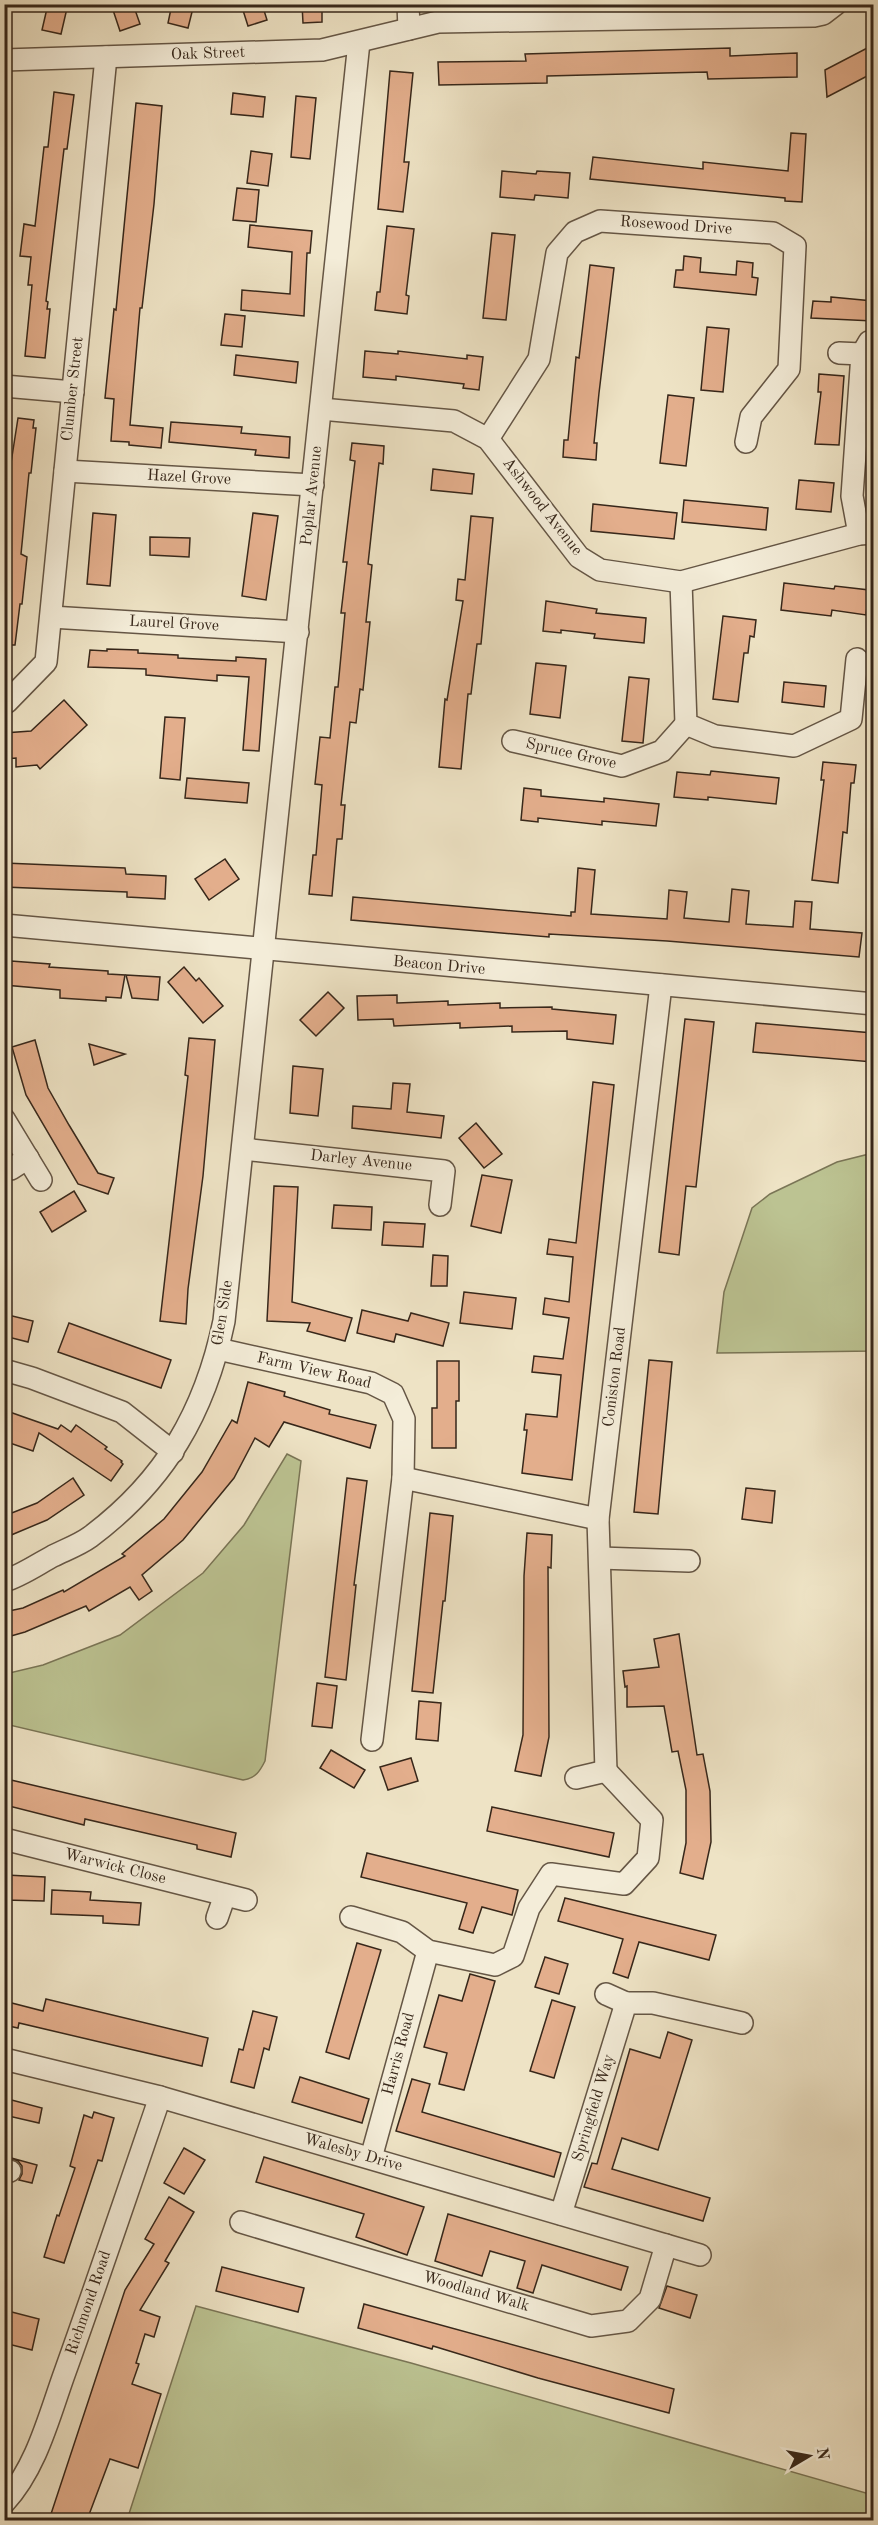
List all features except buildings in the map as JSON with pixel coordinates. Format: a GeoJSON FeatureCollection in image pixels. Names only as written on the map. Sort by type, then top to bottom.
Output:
{"type":"FeatureCollection","features":[{"type":"Feature","properties":{"kind":"street"},"geometry":{"type":"LineString","coordinates":[[408,4],[409,29]]}},
{"type":"Feature","properties":{"kind":"street","name":"Oak Street"},"geometry":{"type":"LineString","coordinates":[[4,60],[322,50],[438,22],[814,16],[823,14],[836,4]]}},
{"type":"Feature","properties":{"kind":"street","name":"Poplar Avenue"},"geometry":{"type":"LineString","coordinates":[[265,950],[358,42]]}},
{"type":"Feature","properties":{"kind":"street","name":"Clumber Street"},"geometry":{"type":"LineString","coordinates":[[4,702],[7,702],[46,662],[106,57]]}},
{"type":"Feature","properties":{"kind":"street","name":"Rosewood Drive"},"geometry":{"type":"LineString","coordinates":[[488,439],[539,359],[557,253],[575,232],[600,221],[773,233],[795,246],[789,369],[751,417],[746,442]]}},
{"type":"Feature","properties":{"kind":"street"},"geometry":{"type":"LineString","coordinates":[[839,352],[868,348],[852,496],[866,533]]}},
{"type":"Feature","properties":{"kind":"street"},"geometry":{"type":"LineString","coordinates":[[4,386],[73,392]]}},
{"type":"Feature","properties":{"kind":"street","name":"Ashwood Avenue"},"geometry":{"type":"LineString","coordinates":[[321,409],[454,421],[488,439],[579,557],[600,570],[681,582],[866,533]]}},
{"type":"Feature","properties":{"kind":"street","name":"Hazel Grove"},"geometry":{"type":"LineString","coordinates":[[65,471],[313,485]]}},
{"type":"Feature","properties":{"kind":"street"},"geometry":{"type":"LineString","coordinates":[[681,582],[686,724],[715,736],[794,746],[851,719],[857,659]]}},
{"type":"Feature","properties":{"kind":"street","name":"Laurel Grove"},"geometry":{"type":"LineString","coordinates":[[51,617],[298,632]]}},
{"type":"Feature","properties":{"kind":"street","name":"Spruce Grove"},"geometry":{"type":"LineString","coordinates":[[513,741],[592,757],[622,766],[662,751],[686,724]]}},
{"type":"Feature","properties":{"kind":"street","name":"Beacon Drive"},"geometry":{"type":"LineString","coordinates":[[4,925],[873,1004]]}},
{"type":"Feature","properties":{"kind":"street","name":"Glen Side"},"geometry":{"type":"LineString","coordinates":[[4,1581],[88,1538],[140,1493],[173,1452],[193,1419],[218,1349],[224,1321],[265,950]]}},
{"type":"Feature","properties":{"kind":"street","name":"Coniston Road"},"geometry":{"type":"LineString","coordinates":[[606,1771],[598,1519],[660,985]]}},
{"type":"Feature","properties":{"kind":"street"},"geometry":{"type":"LineString","coordinates":[[4,1119],[20,1163],[41,1180]]}},
{"type":"Feature","properties":{"kind":"street","name":"Darley Avenue"},"geometry":{"type":"LineString","coordinates":[[243,1149],[444,1171],[440,1205]]}},
{"type":"Feature","properties":{"kind":"street","name":"Farm View Road"},"geometry":{"type":"LineString","coordinates":[[218,1349],[360,1380],[393,1394],[404,1419],[403,1478],[372,1740]]}},
{"type":"Feature","properties":{"kind":"street"},"geometry":{"type":"LineString","coordinates":[[4,1370],[32,1377],[122,1412],[173,1452]]}},
{"type":"Feature","properties":{"kind":"street"},"geometry":{"type":"LineString","coordinates":[[403,1478],[598,1519]]}},
{"type":"Feature","properties":{"kind":"street"},"geometry":{"type":"LineString","coordinates":[[600,1558],[689,1561]]}},
{"type":"Feature","properties":{"kind":"street"},"geometry":{"type":"LineString","coordinates":[[351,1917],[402,1932],[428,1950],[495,1965],[513,1956],[529,1908],[550,1874],[624,1884],[648,1858],[652,1820],[606,1771],[576,1778]]}},
{"type":"Feature","properties":{"kind":"street","name":"Warwick Close"},"geometry":{"type":"LineString","coordinates":[[4,1839],[246,1900]]}},
{"type":"Feature","properties":{"kind":"street"},"geometry":{"type":"LineString","coordinates":[[217,1918],[225,1895]]}},
{"type":"Feature","properties":{"kind":"street","name":"Harris Road"},"geometry":{"type":"LineString","coordinates":[[371,2158],[428,1950]]}},
{"type":"Feature","properties":{"kind":"street"},"geometry":{"type":"LineString","coordinates":[[606,1994],[626,2003],[653,2003],[742,2023]]}},
{"type":"Feature","properties":{"kind":"street","name":"Springfield Way"},"geometry":{"type":"LineString","coordinates":[[561,2214],[626,2003]]}},
{"type":"Feature","properties":{"kind":"street","name":"Walesby Drive"},"geometry":{"type":"LineString","coordinates":[[4,2059],[160,2097],[700,2255]]}},
{"type":"Feature","properties":{"kind":"street","name":"Richmond Road"},"geometry":{"type":"LineString","coordinates":[[4,2503],[15,2492],[31,2465],[90,2304],[160,2097]]}},
{"type":"Feature","properties":{"kind":"street","name":"Woodland Walk"},"geometry":{"type":"LineString","coordinates":[[241,2222],[591,2326],[628,2321],[650,2299],[666,2245]]}},
{"type":"Feature","properties":{"kind":"green space"},"geometry":{"type":"Polygon","coordinates":[[[873,1153],[873,1351],[717,1353],[724,1292],[752,1208],[770,1194],[837,1162],[873,1153]]]}},
{"type":"Feature","properties":{"kind":"green space"},"geometry":{"type":"Polygon","coordinates":[[[287,1454],[301,1461],[265,1761],[257,1774],[243,1780],[5,1724],[5,1674],[43,1665],[120,1635],[203,1573],[244,1525],[287,1454]]]}},
{"type":"Feature","properties":{"kind":"green space"},"geometry":{"type":"Polygon","coordinates":[[[196,2306],[411,2363],[873,2495],[873,2520],[127,2520],[196,2306]]]}}]}
